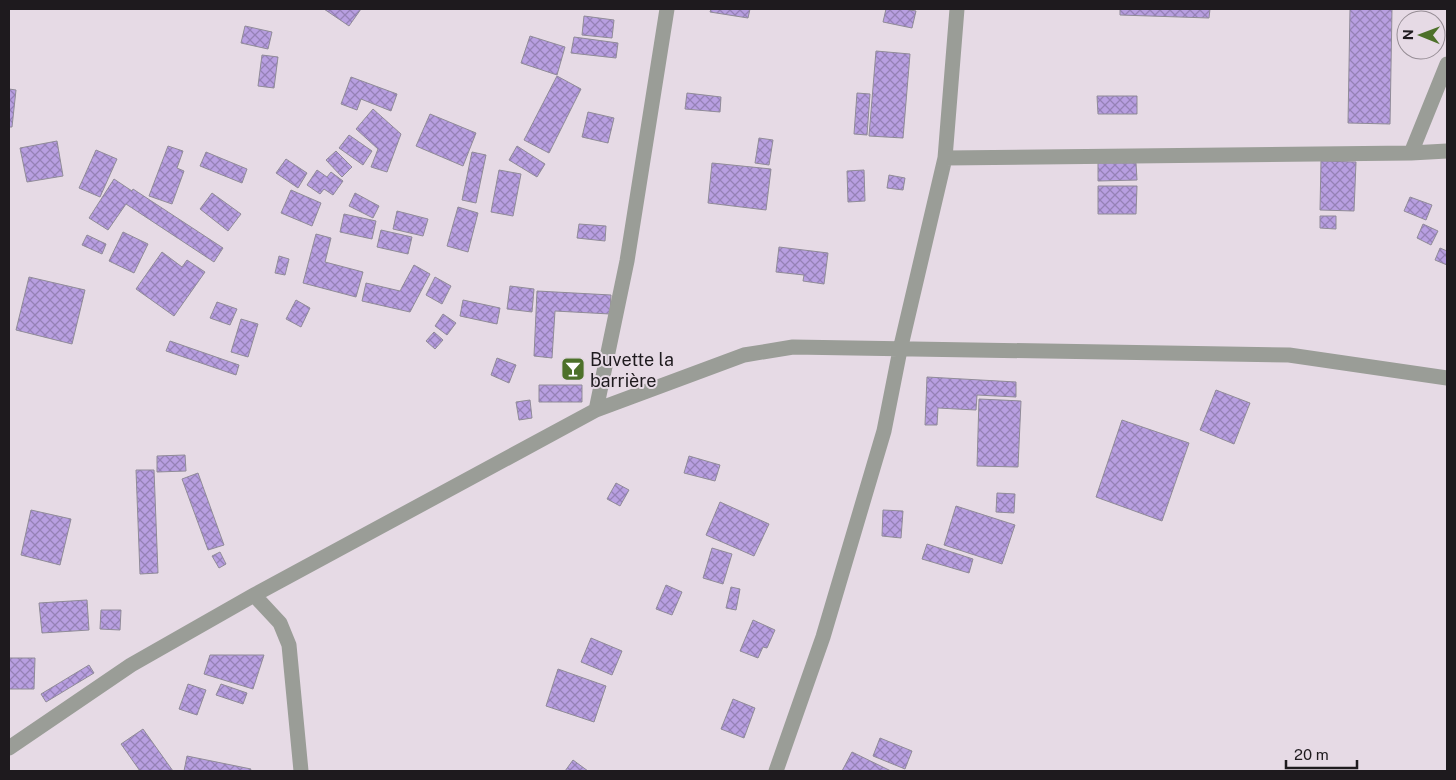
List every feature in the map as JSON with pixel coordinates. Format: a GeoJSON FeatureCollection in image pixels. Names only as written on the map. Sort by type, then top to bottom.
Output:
{"type":"FeatureCollection","features":[{"type":"Feature","properties":{"kind":"street"},"geometry":{"type":"LineString","coordinates":[[596,410],[627,261],[666,9]]}},
{"type":"Feature","properties":{"kind":"street"},"geometry":{"type":"LineString","coordinates":[[776,771],[823,637],[884,430],[900,350],[945,158],[957,9]]}},
{"type":"Feature","properties":{"kind":"street"},"geometry":{"type":"LineString","coordinates":[[1411,153],[1447,64]]}},
{"type":"Feature","properties":{"kind":"street"},"geometry":{"type":"LineString","coordinates":[[945,158],[1447,151]]}},
{"type":"Feature","properties":{"kind":"street"},"geometry":{"type":"LineString","coordinates":[[9,748],[131,665],[254,595],[596,410],[744,355],[792,347],[1289,356],[1447,378]]}},
{"type":"Feature","properties":{"kind":"street"},"geometry":{"type":"LineString","coordinates":[[254,595],[280,623],[289,645],[300,771]]}},
{"type":"Feature","properties":{"kind":"building"},"geometry":{"type":"Polygon","coordinates":[[[324,9],[361,9],[349,26],[324,9]]]}},
{"type":"Feature","properties":{"kind":"building"},"geometry":{"type":"Polygon","coordinates":[[[711,9],[750,9],[748,18],[710,12],[711,9]]]}},
{"type":"Feature","properties":{"kind":"building"},"geometry":{"type":"Polygon","coordinates":[[[886,9],[916,11],[912,28],[883,22],[886,9]]]}},
{"type":"Feature","properties":{"kind":"building"},"geometry":{"type":"Polygon","coordinates":[[[1120,9],[1210,9],[1209,18],[1120,15],[1120,9]]]}},
{"type":"Feature","properties":{"kind":"building"},"geometry":{"type":"Polygon","coordinates":[[[1350,9],[1392,9],[1390,124],[1348,123],[1350,9]]]}},
{"type":"Feature","properties":{"kind":"building"},"geometry":{"type":"Polygon","coordinates":[[[584,16],[614,20],[612,38],[582,35],[584,16]]]}},
{"type":"Feature","properties":{"kind":"building"},"geometry":{"type":"Polygon","coordinates":[[[245,26],[272,32],[268,49],[241,43],[245,26]]]}},
{"type":"Feature","properties":{"kind":"building"},"geometry":{"type":"Polygon","coordinates":[[[530,36],[565,47],[557,75],[521,63],[530,36]]]}},
{"type":"Feature","properties":{"kind":"building"},"geometry":{"type":"Polygon","coordinates":[[[574,37],[618,43],[616,58],[571,53],[574,37]]]}},
{"type":"Feature","properties":{"kind":"building"},"geometry":{"type":"Polygon","coordinates":[[[876,51],[910,54],[903,138],[869,136],[876,51]]]}},
{"type":"Feature","properties":{"kind":"building"},"geometry":{"type":"Polygon","coordinates":[[[262,55],[278,57],[274,88],[258,86],[262,55]]]}},
{"type":"Feature","properties":{"kind":"building"},"geometry":{"type":"Polygon","coordinates":[[[557,76],[581,89],[549,153],[524,140],[557,76]]]}},
{"type":"Feature","properties":{"kind":"building"},"geometry":{"type":"Polygon","coordinates":[[[351,77],[397,94],[391,111],[361,99],[357,110],[341,104],[351,77]]]}},
{"type":"Feature","properties":{"kind":"building"},"geometry":{"type":"Polygon","coordinates":[[[9,89],[16,90],[12,127],[9,127],[9,89]]]}},
{"type":"Feature","properties":{"kind":"building"},"geometry":{"type":"Polygon","coordinates":[[[687,93],[721,97],[720,112],[685,109],[687,93]]]}},
{"type":"Feature","properties":{"kind":"building"},"geometry":{"type":"Polygon","coordinates":[[[857,93],[870,94],[867,135],[854,134],[857,93]]]}},
{"type":"Feature","properties":{"kind":"building"},"geometry":{"type":"Polygon","coordinates":[[[1097,96],[1137,96],[1137,114],[1098,114],[1097,96]]]}},
{"type":"Feature","properties":{"kind":"building"},"geometry":{"type":"Polygon","coordinates":[[[373,109],[401,134],[387,172],[371,167],[378,149],[356,129],[373,109]]]}},
{"type":"Feature","properties":{"kind":"building"},"geometry":{"type":"Polygon","coordinates":[[[588,112],[614,118],[608,143],[582,137],[588,112]]]}},
{"type":"Feature","properties":{"kind":"building"},"geometry":{"type":"Polygon","coordinates":[[[430,114],[476,133],[463,166],[416,146],[430,114]]]}},
{"type":"Feature","properties":{"kind":"building"},"geometry":{"type":"Polygon","coordinates":[[[349,135],[372,151],[363,165],[339,148],[349,135]]]}},
{"type":"Feature","properties":{"kind":"building"},"geometry":{"type":"Polygon","coordinates":[[[759,138],[773,140],[769,165],[755,163],[759,138]]]}},
{"type":"Feature","properties":{"kind":"building"},"geometry":{"type":"Polygon","coordinates":[[[57,141],[63,176],[27,182],[20,148],[57,141]]]}},
{"type":"Feature","properties":{"kind":"building"},"geometry":{"type":"Polygon","coordinates":[[[168,146],[183,151],[177,168],[184,171],[172,204],[149,196],[168,146]]]}},
{"type":"Feature","properties":{"kind":"building"},"geometry":{"type":"Polygon","coordinates":[[[517,146],[545,164],[537,177],[509,160],[517,146]]]}},
{"type":"Feature","properties":{"kind":"building"},"geometry":{"type":"Polygon","coordinates":[[[96,150],[117,159],[100,197],[79,188],[96,150]]]}},
{"type":"Feature","properties":{"kind":"building"},"geometry":{"type":"Polygon","coordinates":[[[336,151],[352,167],[342,177],[326,160],[336,151]]]}},
{"type":"Feature","properties":{"kind":"building"},"geometry":{"type":"Polygon","coordinates":[[[206,152],[247,169],[242,183],[200,166],[206,152]]]}},
{"type":"Feature","properties":{"kind":"building"},"geometry":{"type":"Polygon","coordinates":[[[472,152],[486,155],[476,203],[462,200],[472,152]]]}},
{"type":"Feature","properties":{"kind":"building"},"geometry":{"type":"Polygon","coordinates":[[[286,159],[307,173],[298,188],[276,173],[286,159]]]}},
{"type":"Feature","properties":{"kind":"building"},"geometry":{"type":"Polygon","coordinates":[[[1321,161],[1356,162],[1354,211],[1320,210],[1321,161]]]}},
{"type":"Feature","properties":{"kind":"building"},"geometry":{"type":"Polygon","coordinates":[[[712,163],[771,169],[766,210],[708,203],[712,163]]]}},
{"type":"Feature","properties":{"kind":"building"},"geometry":{"type":"Polygon","coordinates":[[[1098,163],[1136,163],[1137,180],[1098,181],[1098,163]]]}},
{"type":"Feature","properties":{"kind":"building"},"geometry":{"type":"Polygon","coordinates":[[[317,170],[327,177],[331,172],[343,181],[333,195],[324,189],[320,194],[307,185],[317,170]]]}},
{"type":"Feature","properties":{"kind":"building"},"geometry":{"type":"Polygon","coordinates":[[[499,170],[521,174],[513,216],[491,212],[499,170]]]}},
{"type":"Feature","properties":{"kind":"building"},"geometry":{"type":"Polygon","coordinates":[[[864,170],[865,201],[848,202],[847,171],[864,170]]]}},
{"type":"Feature","properties":{"kind":"building"},"geometry":{"type":"Polygon","coordinates":[[[889,175],[905,178],[903,190],[887,188],[889,175]]]}},
{"type":"Feature","properties":{"kind":"building"},"geometry":{"type":"Polygon","coordinates":[[[114,179],[132,191],[133,189],[223,248],[214,262],[126,204],[108,230],[89,218],[114,179]]]}},
{"type":"Feature","properties":{"kind":"building"},"geometry":{"type":"Polygon","coordinates":[[[1098,186],[1137,186],[1136,214],[1098,214],[1098,186]]]}},
{"type":"Feature","properties":{"kind":"building"},"geometry":{"type":"Polygon","coordinates":[[[291,190],[321,203],[312,226],[281,213],[291,190]]]}},
{"type":"Feature","properties":{"kind":"building"},"geometry":{"type":"Polygon","coordinates":[[[212,193],[241,214],[228,231],[200,209],[212,193]]]}},
{"type":"Feature","properties":{"kind":"building"},"geometry":{"type":"Polygon","coordinates":[[[355,193],[379,206],[373,218],[349,206],[355,193]]]}},
{"type":"Feature","properties":{"kind":"building"},"geometry":{"type":"Polygon","coordinates":[[[1410,197],[1432,205],[1426,220],[1404,211],[1410,197]]]}},
{"type":"Feature","properties":{"kind":"building"},"geometry":{"type":"Polygon","coordinates":[[[458,207],[478,213],[468,252],[447,246],[458,207]]]}},
{"type":"Feature","properties":{"kind":"building"},"geometry":{"type":"Polygon","coordinates":[[[397,211],[428,219],[423,236],[393,229],[397,211]]]}},
{"type":"Feature","properties":{"kind":"building"},"geometry":{"type":"Polygon","coordinates":[[[344,214],[376,221],[372,239],[340,232],[344,214]]]}},
{"type":"Feature","properties":{"kind":"building"},"geometry":{"type":"Polygon","coordinates":[[[1320,216],[1336,216],[1336,229],[1320,228],[1320,216]]]}},
{"type":"Feature","properties":{"kind":"building"},"geometry":{"type":"Polygon","coordinates":[[[579,224],[606,226],[605,241],[577,238],[579,224]]]}},
{"type":"Feature","properties":{"kind":"building"},"geometry":{"type":"Polygon","coordinates":[[[1423,224],[1438,231],[1431,245],[1417,238],[1423,224]]]}},
{"type":"Feature","properties":{"kind":"building"},"geometry":{"type":"Polygon","coordinates":[[[381,230],[412,237],[408,254],[377,247],[381,230]]]}},
{"type":"Feature","properties":{"kind":"building"},"geometry":{"type":"Polygon","coordinates":[[[123,232],[148,244],[134,273],[109,261],[123,232]]]}},
{"type":"Feature","properties":{"kind":"building"},"geometry":{"type":"Polygon","coordinates":[[[316,234],[331,238],[325,262],[363,272],[356,297],[303,283],[316,234]]]}},
{"type":"Feature","properties":{"kind":"building"},"geometry":{"type":"Polygon","coordinates":[[[87,235],[106,244],[102,254],[82,245],[87,235]]]}},
{"type":"Feature","properties":{"kind":"building"},"geometry":{"type":"Polygon","coordinates":[[[779,247],[828,253],[824,284],[803,281],[804,275],[776,272],[779,247]]]}},
{"type":"Feature","properties":{"kind":"building"},"geometry":{"type":"Polygon","coordinates":[[[1440,248],[1447,251],[1447,265],[1435,260],[1440,248]]]}},
{"type":"Feature","properties":{"kind":"building"},"geometry":{"type":"Polygon","coordinates":[[[162,252],[182,267],[187,260],[205,272],[174,316],[136,289],[162,252]]]}},
{"type":"Feature","properties":{"kind":"building"},"geometry":{"type":"Polygon","coordinates":[[[279,256],[289,259],[285,275],[275,273],[279,256]]]}},
{"type":"Feature","properties":{"kind":"building"},"geometry":{"type":"Polygon","coordinates":[[[414,265],[430,274],[410,312],[362,301],[366,283],[400,291],[414,265]]]}},
{"type":"Feature","properties":{"kind":"building"},"geometry":{"type":"Polygon","coordinates":[[[29,277],[85,290],[72,344],[16,330],[29,277]]]}},
{"type":"Feature","properties":{"kind":"building"},"geometry":{"type":"Polygon","coordinates":[[[435,277],[451,286],[442,304],[426,295],[435,277]]]}},
{"type":"Feature","properties":{"kind":"building"},"geometry":{"type":"Polygon","coordinates":[[[510,286],[534,289],[532,312],[507,309],[510,286]]]}},
{"type":"Feature","properties":{"kind":"building"},"geometry":{"type":"Polygon","coordinates":[[[537,291],[611,295],[610,314],[555,311],[552,358],[534,356],[537,291]]]}},
{"type":"Feature","properties":{"kind":"building"},"geometry":{"type":"Polygon","coordinates":[[[296,300],[310,308],[301,327],[286,319],[296,300]]]}},
{"type":"Feature","properties":{"kind":"building"},"geometry":{"type":"Polygon","coordinates":[[[463,300],[500,308],[497,324],[460,316],[463,300]]]}},
{"type":"Feature","properties":{"kind":"building"},"geometry":{"type":"Polygon","coordinates":[[[217,302],[237,309],[230,325],[210,318],[217,302]]]}},
{"type":"Feature","properties":{"kind":"building"},"geometry":{"type":"Polygon","coordinates":[[[443,314],[456,323],[447,335],[435,326],[443,314]]]}},
{"type":"Feature","properties":{"kind":"building"},"geometry":{"type":"Polygon","coordinates":[[[241,319],[258,324],[248,357],[231,352],[241,319]]]}},
{"type":"Feature","properties":{"kind":"building"},"geometry":{"type":"Polygon","coordinates":[[[434,332],[443,340],[435,349],[426,341],[434,332]]]}},
{"type":"Feature","properties":{"kind":"building"},"geometry":{"type":"Polygon","coordinates":[[[170,341],[239,365],[236,375],[166,351],[170,341]]]}},
{"type":"Feature","properties":{"kind":"building"},"geometry":{"type":"Polygon","coordinates":[[[497,358],[516,365],[509,383],[491,375],[497,358]]]}},
{"type":"Feature","properties":{"kind":"building"},"geometry":{"type":"Polygon","coordinates":[[[927,377],[1016,382],[1016,397],[977,395],[976,410],[938,408],[937,425],[925,425],[927,377]]]}},
{"type":"Feature","properties":{"kind":"building"},"geometry":{"type":"Polygon","coordinates":[[[539,385],[582,385],[582,402],[539,402],[539,385]]]}},
{"type":"Feature","properties":{"kind":"building"},"geometry":{"type":"Polygon","coordinates":[[[1216,390],[1250,403],[1234,444],[1200,430],[1216,390]]]}},
{"type":"Feature","properties":{"kind":"building"},"geometry":{"type":"Polygon","coordinates":[[[979,399],[1021,401],[1018,467],[977,466],[979,399]]]}},
{"type":"Feature","properties":{"kind":"building"},"geometry":{"type":"Polygon","coordinates":[[[530,400],[532,418],[519,420],[516,402],[530,400]]]}},
{"type":"Feature","properties":{"kind":"building"},"geometry":{"type":"Polygon","coordinates":[[[1122,420],[1189,443],[1162,521],[1096,497],[1122,420]]]}},
{"type":"Feature","properties":{"kind":"building"},"geometry":{"type":"Polygon","coordinates":[[[185,455],[186,471],[157,472],[157,456],[185,455]]]}},
{"type":"Feature","properties":{"kind":"building"},"geometry":{"type":"Polygon","coordinates":[[[689,456],[720,465],[715,481],[684,473],[689,456]]]}},
{"type":"Feature","properties":{"kind":"building"},"geometry":{"type":"Polygon","coordinates":[[[136,470],[154,470],[158,573],[140,574],[136,470]]]}},
{"type":"Feature","properties":{"kind":"building"},"geometry":{"type":"Polygon","coordinates":[[[198,473],[224,545],[208,550],[182,479],[198,473]]]}},
{"type":"Feature","properties":{"kind":"building"},"geometry":{"type":"Polygon","coordinates":[[[616,483],[629,490],[620,506],[607,499],[616,483]]]}},
{"type":"Feature","properties":{"kind":"building"},"geometry":{"type":"Polygon","coordinates":[[[997,493],[1015,494],[1014,513],[996,512],[997,493]]]}},
{"type":"Feature","properties":{"kind":"building"},"geometry":{"type":"Polygon","coordinates":[[[720,502],[769,524],[754,556],[706,535],[720,502]]]}},
{"type":"Feature","properties":{"kind":"building"},"geometry":{"type":"Polygon","coordinates":[[[956,506],[1015,525],[1002,564],[944,545],[956,506]]]}},
{"type":"Feature","properties":{"kind":"building"},"geometry":{"type":"Polygon","coordinates":[[[31,510],[71,519],[60,565],[21,555],[31,510]]]}},
{"type":"Feature","properties":{"kind":"building"},"geometry":{"type":"Polygon","coordinates":[[[883,510],[903,511],[901,538],[882,536],[883,510]]]}},
{"type":"Feature","properties":{"kind":"building"},"geometry":{"type":"Polygon","coordinates":[[[927,544],[973,559],[969,573],[922,559],[927,544]]]}},
{"type":"Feature","properties":{"kind":"building"},"geometry":{"type":"Polygon","coordinates":[[[712,548],[732,554],[723,584],[703,578],[712,548]]]}},
{"type":"Feature","properties":{"kind":"building"},"geometry":{"type":"Polygon","coordinates":[[[220,552],[226,564],[219,568],[212,556],[220,552]]]}},
{"type":"Feature","properties":{"kind":"building"},"geometry":{"type":"Polygon","coordinates":[[[666,585],[682,592],[672,615],[656,609],[666,585]]]}},
{"type":"Feature","properties":{"kind":"building"},"geometry":{"type":"Polygon","coordinates":[[[731,587],[740,589],[736,610],[726,608],[731,587]]]}},
{"type":"Feature","properties":{"kind":"building"},"geometry":{"type":"Polygon","coordinates":[[[87,600],[89,630],[42,633],[39,603],[87,600]]]}},
{"type":"Feature","properties":{"kind":"building"},"geometry":{"type":"Polygon","coordinates":[[[101,610],[121,610],[120,630],[100,629],[101,610]]]}},
{"type":"Feature","properties":{"kind":"building"},"geometry":{"type":"Polygon","coordinates":[[[753,620],[775,630],[767,648],[763,647],[758,658],[740,651],[753,620]]]}},
{"type":"Feature","properties":{"kind":"building"},"geometry":{"type":"Polygon","coordinates":[[[591,638],[622,651],[612,675],[581,662],[591,638]]]}},
{"type":"Feature","properties":{"kind":"building"},"geometry":{"type":"Polygon","coordinates":[[[210,655],[264,655],[253,689],[204,674],[210,655]]]}},
{"type":"Feature","properties":{"kind":"building"},"geometry":{"type":"Polygon","coordinates":[[[9,658],[35,658],[34,689],[9,689],[9,658]]]}},
{"type":"Feature","properties":{"kind":"building"},"geometry":{"type":"Polygon","coordinates":[[[89,665],[94,673],[46,702],[41,694],[89,665]]]}},
{"type":"Feature","properties":{"kind":"building"},"geometry":{"type":"Polygon","coordinates":[[[558,669],[606,686],[594,722],[546,706],[558,669]]]}},
{"type":"Feature","properties":{"kind":"building"},"geometry":{"type":"Polygon","coordinates":[[[188,684],[206,690],[197,715],[179,709],[188,684]]]}},
{"type":"Feature","properties":{"kind":"building"},"geometry":{"type":"Polygon","coordinates":[[[221,684],[247,693],[243,704],[216,695],[221,684]]]}},
{"type":"Feature","properties":{"kind":"building"},"geometry":{"type":"Polygon","coordinates":[[[733,699],[755,708],[744,738],[721,729],[733,699]]]}},
{"type":"Feature","properties":{"kind":"building"},"geometry":{"type":"Polygon","coordinates":[[[143,729],[173,771],[140,771],[121,744],[143,729]]]}},
{"type":"Feature","properties":{"kind":"building"},"geometry":{"type":"Polygon","coordinates":[[[880,738],[912,751],[905,769],[873,756],[880,738]]]}},
{"type":"Feature","properties":{"kind":"building"},"geometry":{"type":"Polygon","coordinates":[[[852,752],[891,771],[842,771],[852,752]]]}},
{"type":"Feature","properties":{"kind":"building"},"geometry":{"type":"Polygon","coordinates":[[[187,756],[251,769],[250,771],[184,771],[187,756]]]}},
{"type":"Feature","properties":{"kind":"building"},"geometry":{"type":"Polygon","coordinates":[[[573,760],[588,771],[565,771],[573,760]]]}},
{"type":"Feature","properties":{"kind":"place","name":"Buvette la barrière"},"geometry":{"type":"Point","coordinates":[573,369]}}]}
